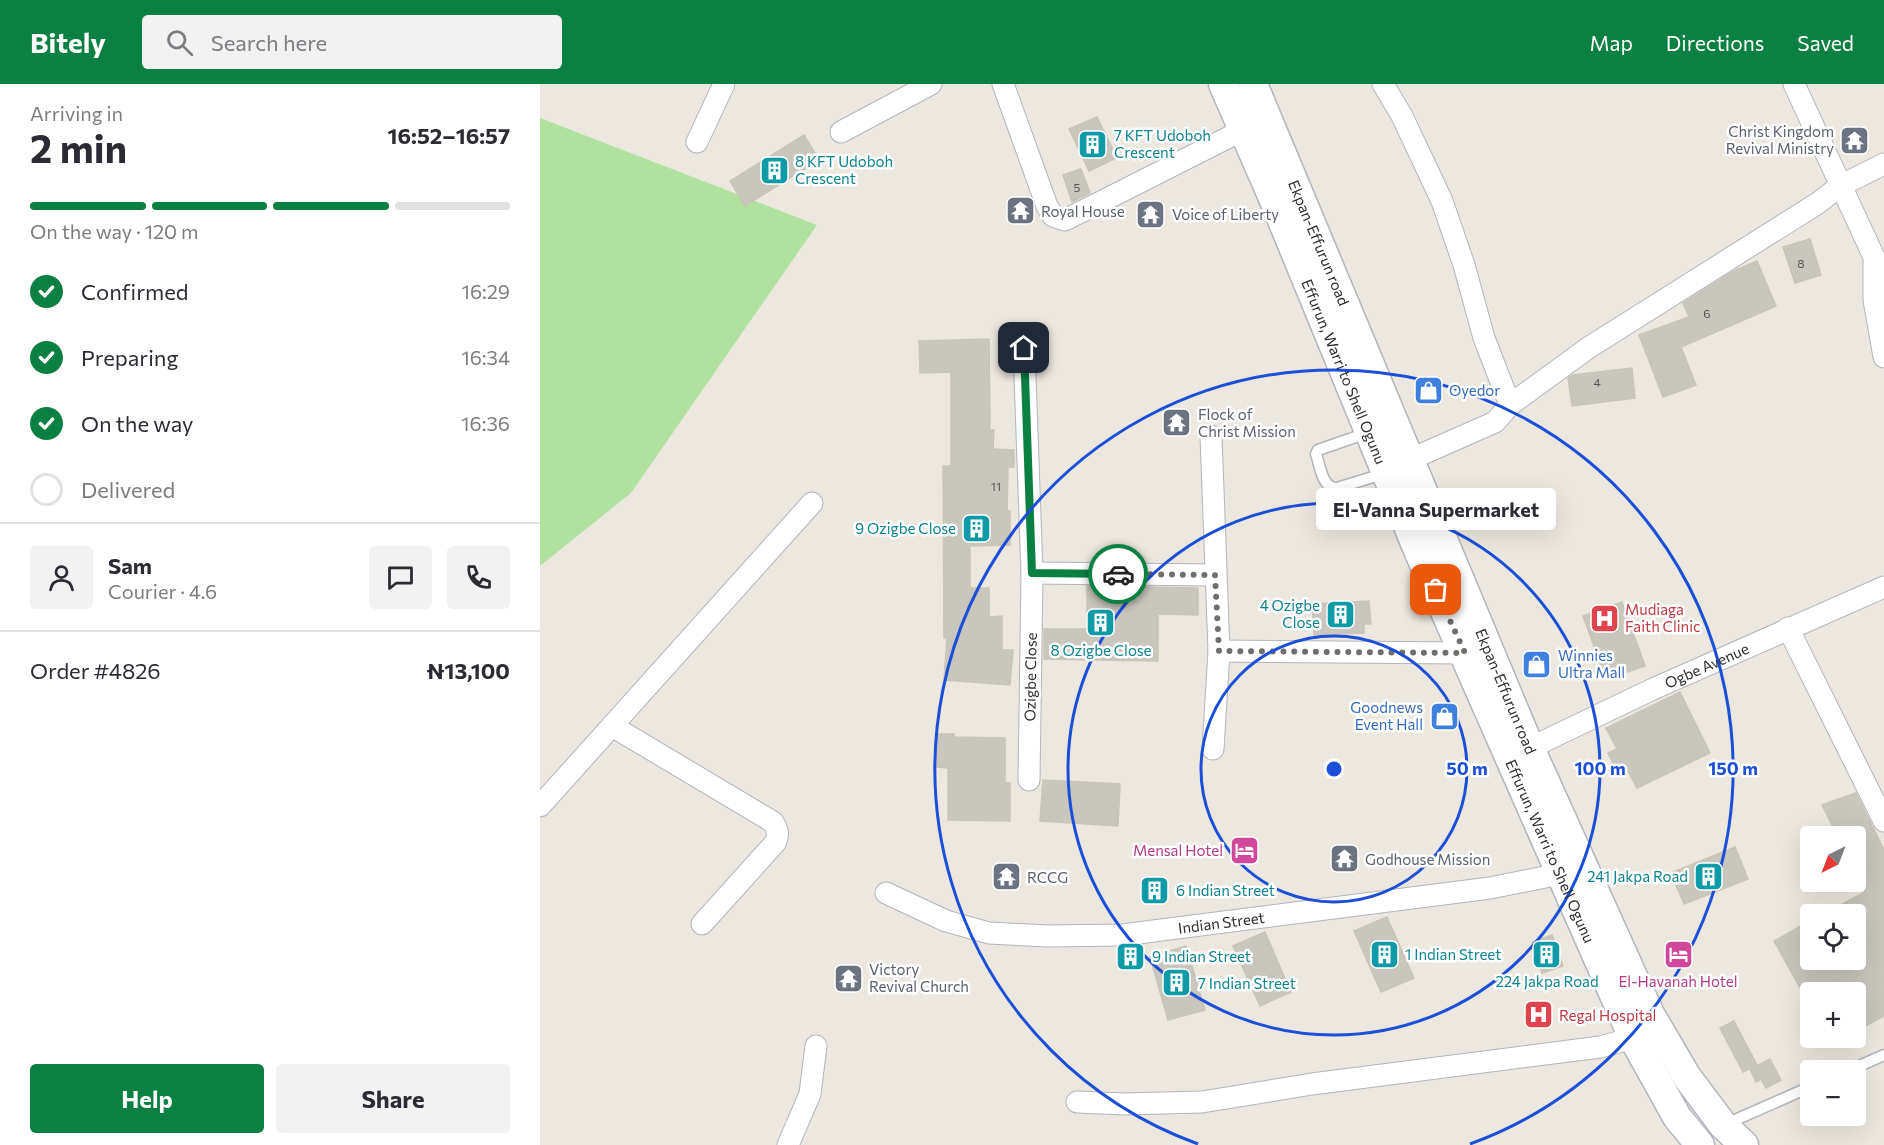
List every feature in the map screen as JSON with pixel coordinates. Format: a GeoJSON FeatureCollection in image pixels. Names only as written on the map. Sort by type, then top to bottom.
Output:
{"type":"FeatureCollection","features":[{"type":"Feature","properties":{"kind":"main road","name":"Effurun, Warri to Shell Ogunu"},"geometry":{"type":"LineString","coordinates":[[1223,84],[1369,432],[1398,466],[1417,549],[1465,653],[1633,1038],[1677,1117],[1700,1145]]}},
{"type":"Feature","properties":{"kind":"main road","name":"Ekpan-Effurun road"},"geometry":{"type":"LineString","coordinates":[[1253,84],[1398,466],[1530,748],[1650,1014],[1687,1077],[1723,1125],[1744,1145]]}},
{"type":"Feature","properties":{"kind":"street"},"geometry":{"type":"LineString","coordinates":[[697,142],[724,84]]}},
{"type":"Feature","properties":{"kind":"street"},"geometry":{"type":"LineString","coordinates":[[841,132],[931,84]]}},
{"type":"Feature","properties":{"kind":"street"},"geometry":{"type":"LineString","coordinates":[[1003,84],[1047,206],[1053,216],[1065,220],[1243,130]]}},
{"type":"Feature","properties":{"kind":"street"},"geometry":{"type":"LineString","coordinates":[[1383,84],[1402,116],[1442,201],[1464,265],[1484,338],[1510,405]]}},
{"type":"Feature","properties":{"kind":"street"},"geometry":{"type":"LineString","coordinates":[[1794,84],[1874,257],[1874,300],[1884,357]]}},
{"type":"Feature","properties":{"kind":"street"},"geometry":{"type":"LineString","coordinates":[[1398,466],[1495,422],[1510,405],[1588,348],[1840,186],[1884,164]]}},
{"type":"Feature","properties":{"kind":"street","name":"Ozigbe Close"},"geometry":{"type":"LineString","coordinates":[[1024,348],[1032,573],[1029,780]]}},
{"type":"Feature","properties":{"kind":"street"},"geometry":{"type":"LineString","coordinates":[[1211,436],[1219,651],[1213,749]]}},
{"type":"Feature","properties":{"kind":"street"},"geometry":{"type":"LineString","coordinates":[[540,806],[812,503]]}},
{"type":"Feature","properties":{"kind":"street"},"geometry":{"type":"LineString","coordinates":[[1032,573],[1215,575]]}},
{"type":"Feature","properties":{"kind":"street","name":"Ogbe Avenue"},"geometry":{"type":"LineString","coordinates":[[1530,748],[1788,628],[1884,587]]}},
{"type":"Feature","properties":{"kind":"street"},"geometry":{"type":"LineString","coordinates":[[1788,628],[1884,821]]}},
{"type":"Feature","properties":{"kind":"street"},"geometry":{"type":"LineString","coordinates":[[1219,651],[1465,653]]}},
{"type":"Feature","properties":{"kind":"street"},"geometry":{"type":"LineString","coordinates":[[612,726],[773,822],[776,826],[778,836],[775,843],[702,924]]}},
{"type":"Feature","properties":{"kind":"street","name":"Indian Street"},"geometry":{"type":"LineString","coordinates":[[886,893],[946,921],[989,933],[1048,936],[1122,935],[1490,888],[1560,874]]}},
{"type":"Feature","properties":{"kind":"street"},"geometry":{"type":"LineString","coordinates":[[1077,1102],[1125,1104],[1202,1102],[1312,1084],[1600,1047],[1633,1038]]}},
{"type":"Feature","properties":{"kind":"street"},"geometry":{"type":"LineString","coordinates":[[788,1145],[810,1094],[816,1046]]}},
{"type":"Feature","properties":{"kind":"lane"},"geometry":{"type":"LineString","coordinates":[[1369,432],[1318,450],[1316,454],[1327,486],[1331,489],[1336,488],[1398,466]]}},
{"type":"Feature","properties":{"kind":"lane"},"geometry":{"type":"LineString","coordinates":[[1866,1063],[1884,1055]]}},
{"type":"Feature","properties":{"kind":"lane"},"geometry":{"type":"LineString","coordinates":[[1723,1125],[1800,1091]]}},
{"type":"Feature","properties":{"kind":"green space"},"geometry":{"type":"Polygon","coordinates":[[[540,118],[817,225],[631,493],[540,566],[540,118]]]}},
{"type":"Feature","properties":{"kind":"building","name":"7 KFT Udoboh Crescent"},"geometry":{"type":"Polygon","coordinates":[[[1097,117],[1117,158],[1089,171],[1069,129],[1097,117]]]}},
{"type":"Feature","properties":{"kind":"building","name":"8 KFT Udoboh Crescent"},"geometry":{"type":"Polygon","coordinates":[[[804,135],[819,160],[745,206],[730,181],[804,135]]]}},
{"type":"Feature","properties":{"kind":"building"},"geometry":{"type":"Polygon","coordinates":[[[1081,169],[1090,193],[1072,202],[1063,175],[1081,169]]]}},
{"type":"Feature","properties":{"kind":"building"},"geometry":{"type":"Polygon","coordinates":[[[1810,239],[1821,275],[1795,283],[1783,247],[1810,239]]]}},
{"type":"Feature","properties":{"kind":"building"},"geometry":{"type":"Polygon","coordinates":[[[1757,261],[1776,306],[1681,347],[1696,385],[1663,397],[1639,335],[1689,317],[1683,303],[1734,271],[1757,261]]]}},
{"type":"Feature","properties":{"kind":"building"},"geometry":{"type":"Polygon","coordinates":[[[989,339],[990,430],[994,430],[993,449],[1014,450],[1014,467],[1008,467],[1007,511],[1010,511],[1010,545],[970,546],[970,588],[989,588],[989,617],[1002,616],[1002,650],[1013,650],[1010,685],[944,680],[947,638],[944,638],[943,466],[951,466],[951,372],[920,373],[919,341],[989,339]]]}},
{"type":"Feature","properties":{"kind":"building"},"geometry":{"type":"Polygon","coordinates":[[[1632,368],[1635,398],[1572,406],[1568,378],[1573,375],[1632,368]]]}},
{"type":"Feature","properties":{"kind":"building"},"geometry":{"type":"Polygon","coordinates":[[[1087,586],[1198,588],[1198,615],[1158,614],[1158,661],[1044,659],[1044,629],[1087,629],[1087,586]]]}},
{"type":"Feature","properties":{"kind":"building","name":"4 Ozigbe Close"},"geometry":{"type":"Polygon","coordinates":[[[1369,601],[1371,624],[1364,624],[1364,633],[1314,635],[1312,604],[1369,601]]]}},
{"type":"Feature","properties":{"kind":"building"},"geometry":{"type":"Polygon","coordinates":[[[1622,602],[1645,666],[1606,679],[1583,616],[1622,602]]]}},
{"type":"Feature","properties":{"kind":"building"},"geometry":{"type":"Polygon","coordinates":[[[1680,692],[1710,753],[1637,788],[1627,769],[1618,773],[1608,753],[1617,749],[1606,728],[1680,692]]]}},
{"type":"Feature","properties":{"kind":"building"},"geometry":{"type":"Polygon","coordinates":[[[937,734],[954,734],[954,737],[1005,738],[1005,783],[1010,783],[1010,821],[948,820],[948,768],[937,767],[937,734]]]}},
{"type":"Feature","properties":{"kind":"building"},"geometry":{"type":"Polygon","coordinates":[[[1043,780],[1120,784],[1118,826],[1040,821],[1043,780]]]}},
{"type":"Feature","properties":{"kind":"building"},"geometry":{"type":"Polygon","coordinates":[[[1856,793],[1884,850],[1884,1016],[1866,1026],[1866,982],[1800,982],[1800,988],[1774,941],[1800,927],[1800,970],[1866,970],[1866,904],[1843,904],[1866,892],[1866,826],[1832,826],[1822,805],[1856,793]]]}},
{"type":"Feature","properties":{"kind":"building","name":"241 Jakpa Road"},"geometry":{"type":"Polygon","coordinates":[[[1735,847],[1748,879],[1684,904],[1671,873],[1735,847]]]}},
{"type":"Feature","properties":{"kind":"building","name":"1 Indian Street"},"geometry":{"type":"Polygon","coordinates":[[[1387,917],[1414,978],[1381,992],[1354,931],[1387,917]]]}},
{"type":"Feature","properties":{"kind":"building"},"geometry":{"type":"Polygon","coordinates":[[[1265,932],[1291,992],[1260,1006],[1233,946],[1265,932]]]}},
{"type":"Feature","properties":{"kind":"building","name":"224 Jakpa Road"},"geometry":{"type":"Polygon","coordinates":[[[1552,935],[1563,966],[1542,973],[1532,942],[1552,935]]]}},
{"type":"Feature","properties":{"kind":"building","name":"7 Indian Street"},"geometry":{"type":"Polygon","coordinates":[[[1186,946],[1205,1010],[1168,1020],[1150,957],[1186,946]]]}},
{"type":"Feature","properties":{"kind":"building"},"geometry":{"type":"Polygon","coordinates":[[[1734,1021],[1757,1065],[1743,1072],[1720,1028],[1734,1021]]]}},
{"type":"Feature","properties":{"kind":"building"},"geometry":{"type":"Polygon","coordinates":[[[1770,1059],[1781,1080],[1766,1088],[1761,1079],[1756,1082],[1750,1069],[1770,1059]]]}},
{"type":"Feature","properties":{"kind":"way so far"},"geometry":{"type":"LineString","coordinates":[[1118,574],[1215,575],[1219,651],[1465,653],[1436,590]]}},
{"type":"Feature","properties":{"kind":"place","name":"Christ Kingdom Revival Ministry"},"geometry":{"type":"Point","coordinates":[1855,140]}},
{"type":"Feature","properties":{"kind":"place","name":"7 KFT Udoboh Crescent"},"geometry":{"type":"Point","coordinates":[1093,144]}},
{"type":"Feature","properties":{"kind":"place","name":"8 KFT Udoboh Crescent"},"geometry":{"type":"Point","coordinates":[774,170]}},
{"type":"Feature","properties":{"kind":"place","name":"Royal House"},"geometry":{"type":"Point","coordinates":[1020,211]}},
{"type":"Feature","properties":{"kind":"place","name":"Voice of Liberty"},"geometry":{"type":"Point","coordinates":[1151,214]}},
{"type":"Feature","properties":{"kind":"place","name":"Oyedor"},"geometry":{"type":"Point","coordinates":[1428,390]}},
{"type":"Feature","properties":{"kind":"place","name":"Flock of Christ Mission"},"geometry":{"type":"Point","coordinates":[1177,423]}},
{"type":"Feature","properties":{"kind":"place","name":"9 Ozigbe Close"},"geometry":{"type":"Point","coordinates":[977,528]}},
{"type":"Feature","properties":{"kind":"place","name":"El-Vanna Supermarket"},"geometry":{"type":"Point","coordinates":[1436,590]}},
{"type":"Feature","properties":{"kind":"place","name":"4 Ozigbe Close"},"geometry":{"type":"Point","coordinates":[1341,614]}},
{"type":"Feature","properties":{"kind":"place","name":"Mudiaga Faith Clinic"},"geometry":{"type":"Point","coordinates":[1604,618]}},
{"type":"Feature","properties":{"kind":"place","name":"8 Ozigbe Close"},"geometry":{"type":"Point","coordinates":[1101,623]}},
{"type":"Feature","properties":{"kind":"place","name":"Winnies Ultra Mall"},"geometry":{"type":"Point","coordinates":[1537,664]}},
{"type":"Feature","properties":{"kind":"place","name":"Goodnews Event Hall"},"geometry":{"type":"Point","coordinates":[1444,716]}},
{"type":"Feature","properties":{"kind":"place","name":"Mensal Hotel"},"geometry":{"type":"Point","coordinates":[1244,850]}},
{"type":"Feature","properties":{"kind":"place","name":"Godhouse Mission"},"geometry":{"type":"Point","coordinates":[1344,859]}},
{"type":"Feature","properties":{"kind":"place","name":"241 Jakpa Road"},"geometry":{"type":"Point","coordinates":[1709,876]}},
{"type":"Feature","properties":{"kind":"place","name":"RCCG"},"geometry":{"type":"Point","coordinates":[1006,877]}},
{"type":"Feature","properties":{"kind":"place","name":"6 Indian Street"},"geometry":{"type":"Point","coordinates":[1155,890]}},
{"type":"Feature","properties":{"kind":"place","name":"1 Indian Street"},"geometry":{"type":"Point","coordinates":[1384,954]}},
{"type":"Feature","properties":{"kind":"place","name":"224 Jakpa Road"},"geometry":{"type":"Point","coordinates":[1547,954]}},
{"type":"Feature","properties":{"kind":"place","name":"El-Havanah Hotel"},"geometry":{"type":"Point","coordinates":[1678,954]}},
{"type":"Feature","properties":{"kind":"place","name":"9 Indian Street"},"geometry":{"type":"Point","coordinates":[1131,956]}},
{"type":"Feature","properties":{"kind":"place","name":"Victory Revival Church"},"geometry":{"type":"Point","coordinates":[848,978]}},
{"type":"Feature","properties":{"kind":"place","name":"7 Indian Street"},"geometry":{"type":"Point","coordinates":[1177,983]}},
{"type":"Feature","properties":{"kind":"place","name":"Regal Hospital"},"geometry":{"type":"Point","coordinates":[1538,1015]}},
{"type":"Feature","properties":{"kind":"route"},"geometry":{"type":"LineString","coordinates":[[1024,348],[1032,573],[1118,574]]}}]}
